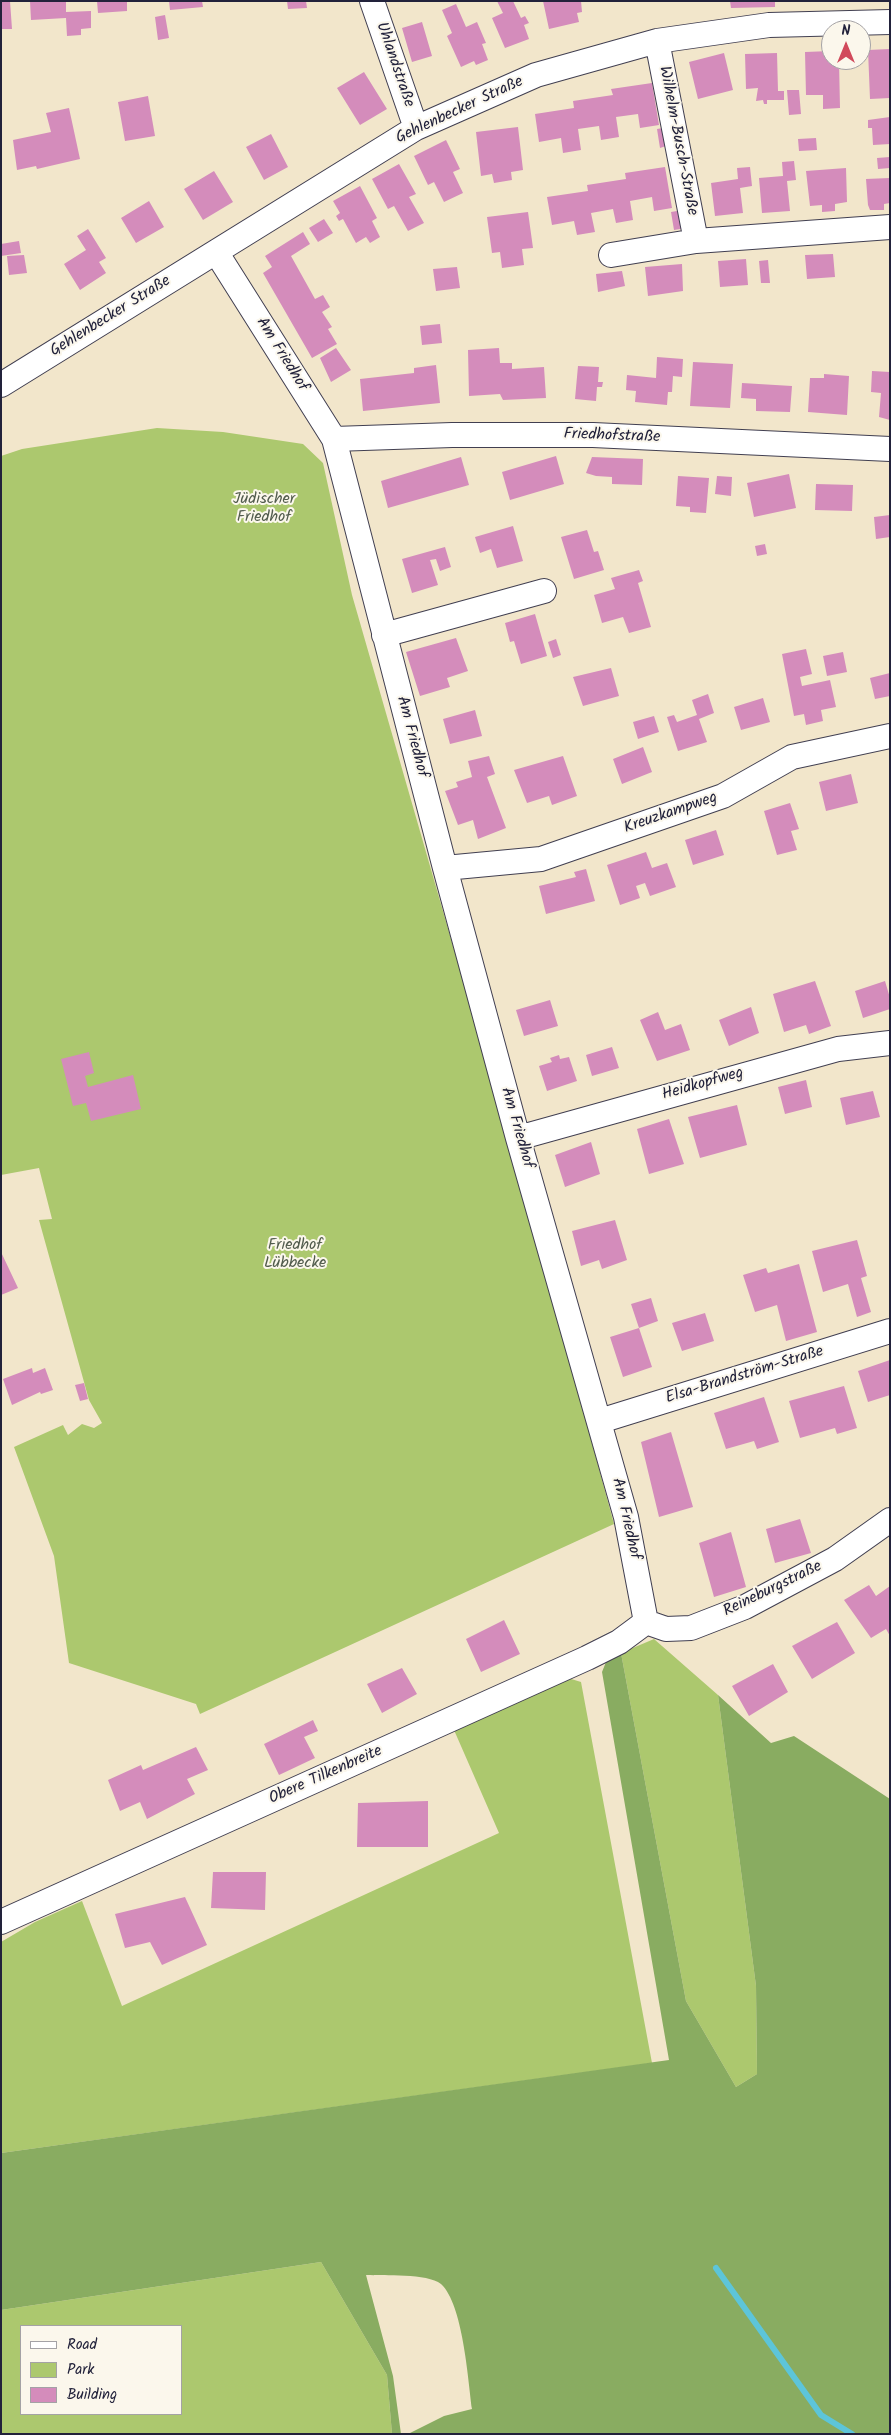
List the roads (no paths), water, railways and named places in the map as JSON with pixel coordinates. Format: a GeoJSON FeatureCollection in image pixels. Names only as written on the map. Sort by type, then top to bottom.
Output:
{"type":"FeatureCollection","features":[{"type":"Feature","properties":{"kind":"street","name":"Uhlandstraße"},"geometry":{"type":"LineString","coordinates":[[372,1],[416,128]]}},
{"type":"Feature","properties":{"kind":"street","name":"Gehlenbecker Straße"},"geometry":{"type":"LineString","coordinates":[[1,384],[416,128],[536,75],[657,41],[770,26],[890,22]]}},
{"type":"Feature","properties":{"kind":"street","name":"Wilhelm-Busch-Straße"},"geometry":{"type":"LineString","coordinates":[[657,41],[696,242]]}},
{"type":"Feature","properties":{"kind":"street"},"geometry":{"type":"LineString","coordinates":[[611,255],[696,242],[890,227]]}},
{"type":"Feature","properties":{"kind":"street","name":"Am Friedhof"},"geometry":{"type":"LineString","coordinates":[[216,252],[334,439],[445,868],[518,1138],[600,1421],[626,1518],[646,1622]]}},
{"type":"Feature","properties":{"kind":"street","name":"Friedhofstraße"},"geometry":{"type":"LineString","coordinates":[[334,439],[452,435],[592,435],[890,449]]}},
{"type":"Feature","properties":{"kind":"street"},"geometry":{"type":"LineString","coordinates":[[384,635],[544,591]]}},
{"type":"Feature","properties":{"kind":"street","name":"Kreuzkampweg"},"geometry":{"type":"LineString","coordinates":[[445,868],[541,859],[723,796],[792,757],[890,736]]}},
{"type":"Feature","properties":{"kind":"street","name":"Heidkopfweg"},"geometry":{"type":"LineString","coordinates":[[518,1138],[838,1048],[890,1043]]}},
{"type":"Feature","properties":{"kind":"street","name":"Elsa-Brandström-Straße"},"geometry":{"type":"LineString","coordinates":[[600,1421],[890,1331]]}},
{"type":"Feature","properties":{"kind":"street","name":"Reineburgstraße"},"geometry":{"type":"LineString","coordinates":[[646,1622],[666,1629],[691,1628],[745,1607],[835,1559],[890,1520]]}},
{"type":"Feature","properties":{"kind":"street","name":"Obere Tilkenbreite"},"geometry":{"type":"LineString","coordinates":[[1,1922],[587,1658],[618,1642],[646,1622]]}},
{"type":"Feature","properties":{"kind":"waterway"},"geometry":{"type":"LineString","coordinates":[[716,2268],[821,2415],[852,2434]]}},
{"type":"Feature","properties":{"kind":"park label","name":"Jüdischer Friedhof"},"geometry":{"type":"Point","coordinates":[264,509]}},
{"type":"Feature","properties":{"kind":"park label","name":"Friedhof Lübbecke"},"geometry":{"type":"Point","coordinates":[295,1255]}}]}
